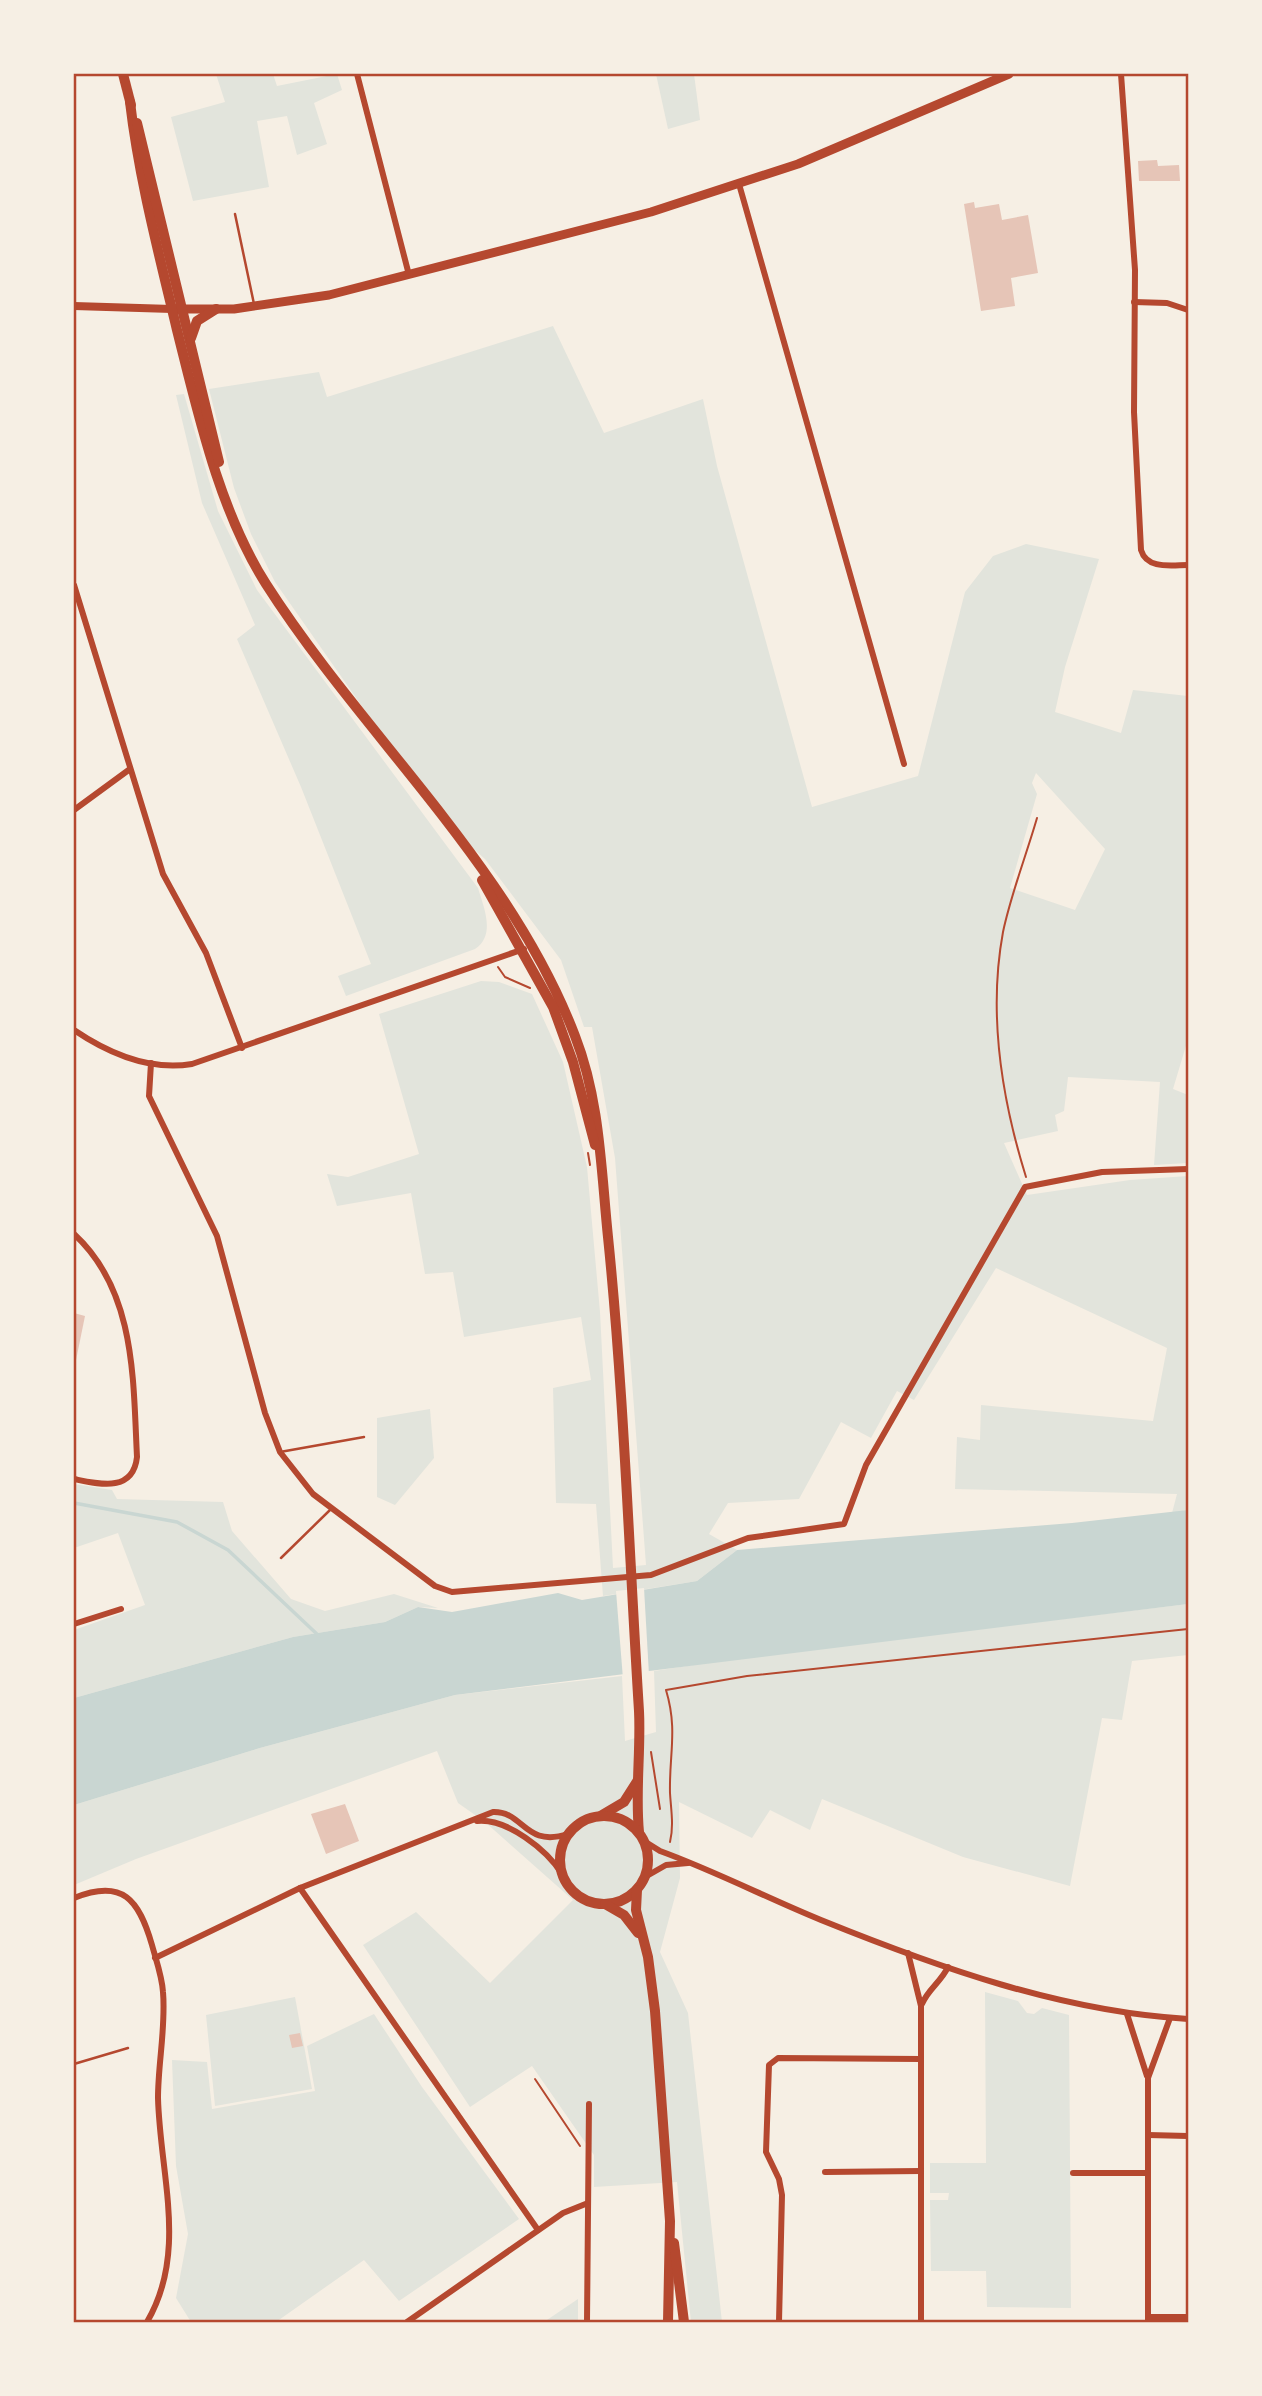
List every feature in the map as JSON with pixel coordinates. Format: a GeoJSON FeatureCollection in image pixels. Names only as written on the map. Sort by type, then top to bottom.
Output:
{"type":"FeatureCollection","features":[{"type":"Feature","properties":{"kind":"main road"},"geometry":{"type":"LineString","coordinates":[[123,74],[142,178],[178,309],[202,428],[240,534],[265,582],[462,845],[565,1010],[587,1071],[597,1118],[596,1171],[610,1264],[639,1711],[642,1836],[649,1862],[645,1877],[637,1890],[622,1900],[605,1904]]}},
{"type":"Feature","properties":{"kind":"main road"},"geometry":{"type":"LineString","coordinates":[[178,309],[255,307],[329,295],[622,220],[798,164],[1009,74]]}},
{"type":"Feature","properties":{"kind":"main road"},"geometry":{"type":"LineString","coordinates":[[178,309],[191,342],[223,487]]}},
{"type":"Feature","properties":{"kind":"main road"},"geometry":{"type":"LineString","coordinates":[[191,342],[197,321],[216,309]]}},
{"type":"Feature","properties":{"kind":"main road"},"geometry":{"type":"LineString","coordinates":[[639,1777],[624,1802],[601,1815],[580,1822],[568,1834],[561,1850],[562,1874],[568,1885],[581,1898],[605,1904],[629,1919],[643,1939]]}},
{"type":"Feature","properties":{"kind":"main road"},"geometry":{"type":"LineString","coordinates":[[601,1815],[622,1819],[642,1836]]}},
{"type":"Feature","properties":{"kind":"main road"},"geometry":{"type":"LineString","coordinates":[[637,1890],[636,1910],[656,2011],[670,2221],[684,2322]]}},
{"type":"Feature","properties":{"kind":"main road"},"geometry":{"type":"LineString","coordinates":[[668,2322],[670,2221]]}},
{"type":"Feature","properties":{"kind":"street"},"geometry":{"type":"LineString","coordinates":[[357,74],[409,275]]}},
{"type":"Feature","properties":{"kind":"street"},"geometry":{"type":"LineString","coordinates":[[1121,74],[1135,270],[1134,412],[1141,550],[1144,559],[1156,565],[1188,565]]}},
{"type":"Feature","properties":{"kind":"street"},"geometry":{"type":"LineString","coordinates":[[739,184],[904,764]]}},
{"type":"Feature","properties":{"kind":"street"},"geometry":{"type":"LineString","coordinates":[[1134,302],[1167,303],[1188,310]]}},
{"type":"Feature","properties":{"kind":"street"},"geometry":{"type":"LineString","coordinates":[[74,306],[178,309]]}},
{"type":"Feature","properties":{"kind":"street"},"geometry":{"type":"LineString","coordinates":[[74,586],[165,880],[209,961],[242,1048]]}},
{"type":"Feature","properties":{"kind":"street"},"geometry":{"type":"LineString","coordinates":[[74,810],[130,769]]}},
{"type":"Feature","properties":{"kind":"street"},"geometry":{"type":"LineString","coordinates":[[74,1030],[111,1051],[151,1063],[192,1064],[527,947]]}},
{"type":"Feature","properties":{"kind":"street"},"geometry":{"type":"LineString","coordinates":[[151,1063],[149,1096],[218,1236],[265,1413],[280,1452],[298,1479],[331,1509],[435,1586],[458,1591],[651,1576],[748,1538],[845,1524],[866,1465],[1022,1190],[1028,1185],[1102,1172],[1188,1169]]}},
{"type":"Feature","properties":{"kind":"street"},"geometry":{"type":"LineString","coordinates":[[74,1234],[104,1268],[124,1316],[136,1450],[133,1472],[116,1485],[74,1479]]}},
{"type":"Feature","properties":{"kind":"street"},"geometry":{"type":"LineString","coordinates":[[74,1622],[121,1609]]}},
{"type":"Feature","properties":{"kind":"street"},"geometry":{"type":"LineString","coordinates":[[155,1958],[300,1888],[497,1812],[510,1816],[535,1835],[554,1838],[568,1834]]}},
{"type":"Feature","properties":{"kind":"street"},"geometry":{"type":"LineString","coordinates":[[472,1822],[495,1821],[536,1844],[548,1854],[562,1874]]}},
{"type":"Feature","properties":{"kind":"street"},"geometry":{"type":"LineString","coordinates":[[642,1836],[690,1863],[820,1920],[948,1967],[1127,2014],[1188,2019]]}},
{"type":"Feature","properties":{"kind":"street"},"geometry":{"type":"LineString","coordinates":[[645,1877],[666,1865],[690,1863]]}},
{"type":"Feature","properties":{"kind":"street"},"geometry":{"type":"LineString","coordinates":[[300,1888],[538,2230]]}},
{"type":"Feature","properties":{"kind":"street"},"geometry":{"type":"LineString","coordinates":[[74,1898],[104,1889],[128,1897],[144,1918],[163,1995],[158,2098],[170,2239],[165,2281],[147,2322]]}},
{"type":"Feature","properties":{"kind":"street"},"geometry":{"type":"LineString","coordinates":[[908,1953],[921,2006],[922,2322]]}},
{"type":"Feature","properties":{"kind":"street"},"geometry":{"type":"LineString","coordinates":[[921,2006],[930,1989],[942,1979],[948,1967]]}},
{"type":"Feature","properties":{"kind":"street"},"geometry":{"type":"LineString","coordinates":[[1127,2014],[1147,2078],[1148,2320],[1188,2318]]}},
{"type":"Feature","properties":{"kind":"street"},"geometry":{"type":"LineString","coordinates":[[1147,2078],[1171,2018]]}},
{"type":"Feature","properties":{"kind":"street"},"geometry":{"type":"LineString","coordinates":[[779,2322],[782,2190],[766,2147],[768,2068],[771,2061],[778,2058],[921,2059]]}},
{"type":"Feature","properties":{"kind":"street"},"geometry":{"type":"LineString","coordinates":[[587,2322],[589,2104]]}},
{"type":"Feature","properties":{"kind":"street"},"geometry":{"type":"LineString","coordinates":[[1148,2135],[1188,2136]]}},
{"type":"Feature","properties":{"kind":"street"},"geometry":{"type":"LineString","coordinates":[[825,2172],[921,2171]]}},
{"type":"Feature","properties":{"kind":"street"},"geometry":{"type":"LineString","coordinates":[[1073,2173],[1148,2173]]}},
{"type":"Feature","properties":{"kind":"street"},"geometry":{"type":"LineString","coordinates":[[409,2322],[563,2213],[588,2203]]}},
{"type":"Feature","properties":{"kind":"lane"},"geometry":{"type":"LineString","coordinates":[[235,214],[255,307]]}},
{"type":"Feature","properties":{"kind":"lane"},"geometry":{"type":"LineString","coordinates":[[280,1452],[364,1437]]}},
{"type":"Feature","properties":{"kind":"lane"},"geometry":{"type":"LineString","coordinates":[[281,1558],[331,1509]]}},
{"type":"Feature","properties":{"kind":"lane"},"geometry":{"type":"LineString","coordinates":[[74,2064],[128,2048]]}},
{"type":"Feature","properties":{"kind":"path"},"geometry":{"type":"LineString","coordinates":[[1028,1185],[1014,1136],[1003,1073],[997,991],[1006,918],[1037,818]]}},
{"type":"Feature","properties":{"kind":"path"},"geometry":{"type":"LineString","coordinates":[[494,960],[502,975],[531,989],[537,995]]}},
{"type":"Feature","properties":{"kind":"path"},"geometry":{"type":"LineString","coordinates":[[586,1143],[596,1171]]}},
{"type":"Feature","properties":{"kind":"path"},"geometry":{"type":"LineString","coordinates":[[670,1842],[673,1828],[670,1794],[674,1720],[666,1690],[747,1676],[1188,1629]]}},
{"type":"Feature","properties":{"kind":"path"},"geometry":{"type":"LineString","coordinates":[[650,1749],[660,1810]]}},
{"type":"Feature","properties":{"kind":"path"},"geometry":{"type":"LineString","coordinates":[[536,2079],[588,2158]]}},
{"type":"Feature","properties":{"kind":"shaded area"},"geometry":{"type":"Polygon","coordinates":[[[216,74],[273,74],[277,86],[337,74],[342,90],[314,103],[327,144],[297,155],[287,116],[257,121],[269,187],[193,201],[171,117],[225,102],[216,74]]]}},
{"type":"Feature","properties":{"kind":"shaded area"},"geometry":{"type":"Polygon","coordinates":[[[656,74],[694,74],[700,120],[668,129],[656,74]]]}},
{"type":"Feature","properties":{"kind":"shaded area"},"geometry":{"type":"Polygon","coordinates":[[[553,326],[604,433],[703,399],[717,466],[812,807],[918,776],[965,592],[993,556],[1026,544],[1099,559],[1065,667],[1055,712],[1121,733],[1133,690],[1188,696],[1188,1039],[1173,1089],[1188,1095],[1188,1163],[1154,1165],[1160,1082],[1068,1077],[1064,1111],[1055,1115],[1058,1131],[1004,1143],[1027,1195],[1130,1180],[1188,1176],[1188,1510],[1172,1513],[1177,1494],[955,1489],[957,1437],[980,1440],[981,1405],[1153,1421],[1167,1348],[996,1268],[914,1400],[897,1391],[871,1438],[841,1422],[799,1499],[728,1503],[709,1534],[737,1550],[697,1581],[603,1596],[596,1504],[556,1503],[553,1388],[591,1380],[581,1317],[464,1337],[453,1272],[425,1274],[411,1193],[337,1206],[327,1174],[348,1177],[419,1154],[379,1014],[481,981],[499,982],[532,994],[563,1062],[587,1167],[600,1312],[613,1568],[646,1565],[615,1158],[592,1027],[584,1027],[561,960],[485,859],[469,845],[373,722],[275,582],[251,534],[234,488],[209,389],[319,372],[327,397],[553,326]],[[1036,773],[1032,783],[1037,794],[1010,888],[1075,910],[1105,849],[1036,773]]]}},
{"type":"Feature","properties":{"kind":"shaded area"},"geometry":{"type":"Polygon","coordinates":[[[184,394],[218,511],[257,590],[478,888],[487,929],[475,949],[346,996],[338,976],[371,964],[301,787],[237,639],[255,625],[202,503],[176,395],[184,394]]]}},
{"type":"Feature","properties":{"kind":"shaded area"},"geometry":{"type":"Polygon","coordinates":[[[430,1409],[434,1458],[395,1505],[377,1497],[377,1418],[430,1409]]]}},
{"type":"Feature","properties":{"kind":"shaded area"},"geometry":{"type":"Polygon","coordinates":[[[74,1484],[112,1490],[117,1499],[223,1502],[232,1531],[291,1599],[325,1611],[394,1594],[438,1608],[418,1607],[385,1622],[293,1637],[74,1698],[74,1630],[145,1605],[118,1533],[74,1548],[74,1484]]]}},
{"type":"Feature","properties":{"kind":"shaded area"},"geometry":{"type":"Polygon","coordinates":[[[1188,1510],[1188,1604],[455,1695],[260,1748],[74,1805],[74,1698],[293,1637],[385,1622],[418,1607],[452,1612],[558,1593],[582,1600],[697,1581],[737,1550],[1072,1523],[1188,1510]]]}},
{"type":"Feature","properties":{"kind":"shaded area"},"geometry":{"type":"Polygon","coordinates":[[[1188,1604],[1188,1655],[1132,1661],[1122,1720],[1102,1718],[1070,1886],[963,1857],[822,1799],[810,1830],[770,1810],[752,1838],[679,1802],[680,1878],[660,1952],[688,2013],[722,2322],[691,2322],[677,2182],[594,2187],[594,2155],[532,2066],[470,2107],[363,1945],[416,1912],[490,1983],[573,1900],[485,1822],[458,1803],[437,1751],[136,1859],[74,1885],[74,1805],[260,1748],[455,1695],[622,1676],[625,1741],[656,1732],[654,1671],[759,1655],[1188,1604]]]}},
{"type":"Feature","properties":{"kind":"shaded area"},"geometry":{"type":"Polygon","coordinates":[[[985,1992],[1018,2001],[1027,2013],[1034,2014],[1042,2008],[1069,2015],[1071,2308],[987,2307],[986,2271],[931,2271],[930,2200],[948,2200],[949,2193],[930,2193],[930,2163],[986,2163],[985,1992]]]}},
{"type":"Feature","properties":{"kind":"shaded area"},"geometry":{"type":"Polygon","coordinates":[[[295,1997],[312,2089],[215,2106],[206,2015],[295,1997]]]}},
{"type":"Feature","properties":{"kind":"shaded area"},"geometry":{"type":"Polygon","coordinates":[[[374,2014],[422,2087],[519,2219],[399,2301],[364,2260],[276,2322],[191,2322],[176,2298],[188,2234],[176,2166],[172,2060],[207,2062],[212,2109],[315,2091],[307,2046],[374,2014]]]}},
{"type":"Feature","properties":{"kind":"shaded area"},"geometry":{"type":"Polygon","coordinates":[[[578,2299],[578,2322],[544,2322],[578,2299]]]}},
{"type":"Feature","properties":{"kind":"pier"},"geometry":{"type":"Polygon","coordinates":[[[644,1588],[649,1675],[623,1679],[616,1591],[644,1588]]]}},
{"type":"Feature","properties":{"kind":"building"},"geometry":{"type":"Polygon","coordinates":[[[1157,160],[1158,166],[1179,165],[1180,181],[1139,181],[1138,161],[1157,160]]]}},
{"type":"Feature","properties":{"kind":"building"},"geometry":{"type":"Polygon","coordinates":[[[974,202],[975,208],[999,204],[1002,220],[1028,215],[1038,273],[1011,278],[1015,306],[981,311],[964,204],[974,202]]]}},
{"type":"Feature","properties":{"kind":"building"},"geometry":{"type":"Polygon","coordinates":[[[74,1313],[85,1316],[75,1365],[74,1365],[74,1313]]]}},
{"type":"Feature","properties":{"kind":"building"},"geometry":{"type":"Polygon","coordinates":[[[345,1804],[359,1841],[326,1854],[311,1814],[345,1804]]]}},
{"type":"Feature","properties":{"kind":"building"},"geometry":{"type":"Polygon","coordinates":[[[300,2033],[303,2046],[292,2048],[289,2035],[300,2033]]]}},
{"type":"Feature","properties":{"kind":"waterway"},"geometry":{"type":"LineString","coordinates":[[74,1503],[177,1522],[228,1550],[319,1636]]}}]}
